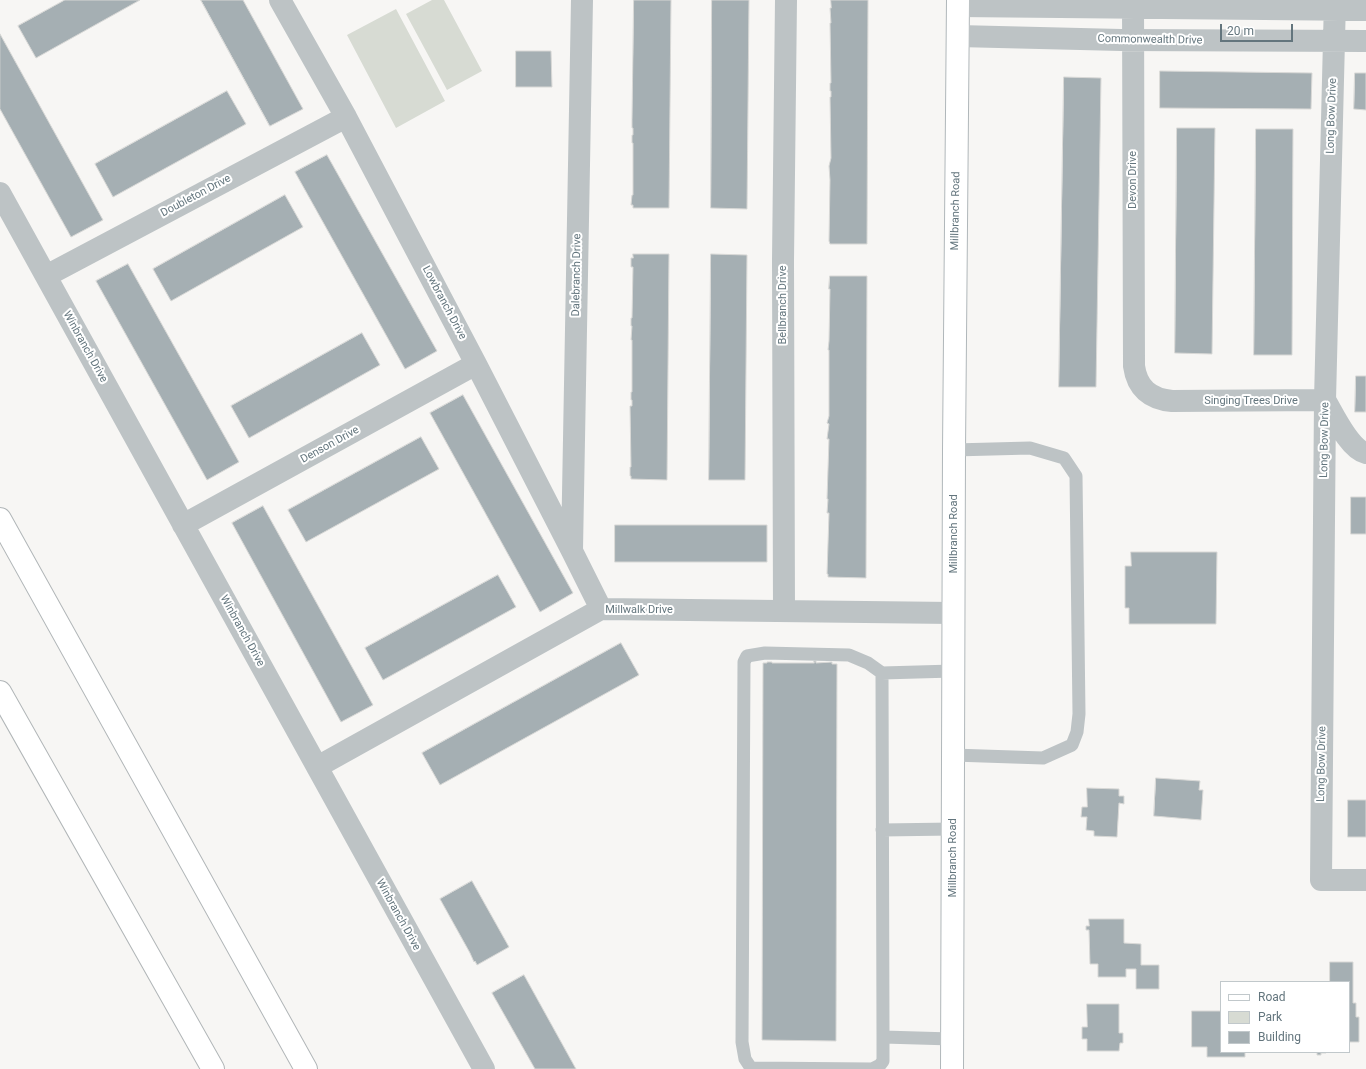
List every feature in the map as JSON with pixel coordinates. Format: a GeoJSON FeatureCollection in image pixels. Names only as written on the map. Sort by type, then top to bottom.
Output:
{"type":"FeatureCollection","features":[{"type":"Feature","properties":{"kind":"main road","name":"Millbranch Road"},"geometry":{"type":"LineString","coordinates":[[952,1069],[953,613],[958,3]]}},
{"type":"Feature","properties":{"kind":"main road"},"geometry":{"type":"LineString","coordinates":[[0,519],[306,1069]]}},
{"type":"Feature","properties":{"kind":"main road"},"geometry":{"type":"LineString","coordinates":[[0,692],[213,1069]]}},
{"type":"Feature","properties":{"kind":"street","name":"Lowbranch Drive"},"geometry":{"type":"LineString","coordinates":[[280,0],[346,117],[476,364],[601,610]]}},
{"type":"Feature","properties":{"kind":"street","name":"Dalebranch Drive"},"geometry":{"type":"LineString","coordinates":[[572,551],[582,0]]}},
{"type":"Feature","properties":{"kind":"street","name":"Bellbranch Drive"},"geometry":{"type":"LineString","coordinates":[[784,611],[783,260],[786,0]]}},
{"type":"Feature","properties":{"kind":"street"},"geometry":{"type":"LineString","coordinates":[[958,3],[1334,5],[1366,10]]}},
{"type":"Feature","properties":{"kind":"street","name":"Devon Drive"},"geometry":{"type":"LineString","coordinates":[[1133,4],[1134,359]]}},
{"type":"Feature","properties":{"kind":"street","name":"Long Bow Drive"},"geometry":{"type":"LineString","coordinates":[[1334,5],[1325,400],[1320,880],[1366,880]]}},
{"type":"Feature","properties":{"kind":"street","name":"Commonwealth Drive"},"geometry":{"type":"LineString","coordinates":[[958,36],[1132,40],[1366,41]]}},
{"type":"Feature","properties":{"kind":"street","name":"Doubleton Drive"},"geometry":{"type":"LineString","coordinates":[[46,276],[346,117]]}},
{"type":"Feature","properties":{"kind":"street","name":"Winbranch Drive"},"geometry":{"type":"LineString","coordinates":[[0,193],[484,1069]]}},
{"type":"Feature","properties":{"kind":"street","name":"Singing Trees Drive"},"geometry":{"type":"LineString","coordinates":[[1134,359],[1135,374],[1144,388],[1151,396],[1162,400],[1172,402],[1325,400]]}},
{"type":"Feature","properties":{"kind":"street","name":"Denson Drive"},"geometry":{"type":"LineString","coordinates":[[183,525],[476,364]]}},
{"type":"Feature","properties":{"kind":"street"},"geometry":{"type":"LineString","coordinates":[[1325,400],[1350,442],[1361,452],[1366,453]]}},
{"type":"Feature","properties":{"kind":"street","name":"Millwalk Drive"},"geometry":{"type":"LineString","coordinates":[[317,767],[601,610],[953,613]]}},
{"type":"Feature","properties":{"kind":"lane"},"geometry":{"type":"LineString","coordinates":[[953,755],[1043,758],[1072,745],[1077,732],[1079,714],[1076,476],[1064,458],[1030,448],[954,450]]}},
{"type":"Feature","properties":{"kind":"lane"},"geometry":{"type":"LineString","coordinates":[[882,672],[883,1061],[880,1065],[872,1069],[751,1068],[745,1060],[742,1042],[744,662],[748,656],[765,653],[849,655],[868,663],[882,672],[953,671]]}},
{"type":"Feature","properties":{"kind":"lane"},"geometry":{"type":"LineString","coordinates":[[882,830],[953,829]]}},
{"type":"Feature","properties":{"kind":"lane"},"geometry":{"type":"LineString","coordinates":[[883,1037],[952,1039]]}},
{"type":"Feature","properties":{"kind":"green space"},"geometry":{"type":"Polygon","coordinates":[[[432,0],[444,0],[482,71],[447,90],[406,14],[432,0]]]}},
{"type":"Feature","properties":{"kind":"green space"},"geometry":{"type":"Polygon","coordinates":[[[396,9],[445,101],[396,128],[347,35],[396,9]]]}},
{"type":"Feature","properties":{"kind":"building"},"geometry":{"type":"Polygon","coordinates":[[[65,0],[140,0],[36,58],[18,26],[65,0]]]}},
{"type":"Feature","properties":{"kind":"building"},"geometry":{"type":"Polygon","coordinates":[[[201,0],[243,0],[303,109],[270,126],[201,0]]]}},
{"type":"Feature","properties":{"kind":"building"},"geometry":{"type":"Polygon","coordinates":[[[634,0],[671,0],[669,208],[633,208],[633,205],[631,205],[633,195],[632,120],[634,0]]]}},
{"type":"Feature","properties":{"kind":"building"},"geometry":{"type":"Polygon","coordinates":[[[712,0],[749,0],[747,209],[711,208],[712,0]]]}},
{"type":"Feature","properties":{"kind":"building"},"geometry":{"type":"Polygon","coordinates":[[[831,0],[868,0],[867,244],[830,244],[829,241],[829,166],[831,158],[831,0]]]}},
{"type":"Feature","properties":{"kind":"building"},"geometry":{"type":"Polygon","coordinates":[[[0,34],[103,220],[71,237],[0,109],[0,34]]]}},
{"type":"Feature","properties":{"kind":"building"},"geometry":{"type":"Polygon","coordinates":[[[516,51],[551,51],[552,87],[516,87],[516,51]]]}},
{"type":"Feature","properties":{"kind":"building"},"geometry":{"type":"Polygon","coordinates":[[[1160,71],[1312,73],[1311,109],[1160,108],[1160,71]]]}},
{"type":"Feature","properties":{"kind":"building"},"geometry":{"type":"Polygon","coordinates":[[[1355,73],[1366,73],[1366,110],[1354,109],[1355,73]]]}},
{"type":"Feature","properties":{"kind":"building"},"geometry":{"type":"Polygon","coordinates":[[[1064,77],[1101,78],[1096,387],[1059,387],[1064,77]]]}},
{"type":"Feature","properties":{"kind":"building"},"geometry":{"type":"Polygon","coordinates":[[[227,91],[246,124],[113,197],[95,164],[227,91]]]}},
{"type":"Feature","properties":{"kind":"building"},"geometry":{"type":"Polygon","coordinates":[[[1177,128],[1215,128],[1212,354],[1175,353],[1177,128]]]}},
{"type":"Feature","properties":{"kind":"building"},"geometry":{"type":"Polygon","coordinates":[[[1256,129],[1293,129],[1292,355],[1254,355],[1256,129]]]}},
{"type":"Feature","properties":{"kind":"building"},"geometry":{"type":"Polygon","coordinates":[[[327,155],[437,351],[405,369],[295,172],[327,155]]]}},
{"type":"Feature","properties":{"kind":"building"},"geometry":{"type":"Polygon","coordinates":[[[285,195],[303,227],[171,301],[153,269],[285,195]]]}},
{"type":"Feature","properties":{"kind":"building"},"geometry":{"type":"Polygon","coordinates":[[[633,254],[669,254],[667,480],[631,479],[630,476],[630,406],[632,406],[631,318],[633,267],[631,267],[631,258],[633,258],[633,254]]]}},
{"type":"Feature","properties":{"kind":"building"},"geometry":{"type":"Polygon","coordinates":[[[711,254],[747,255],[745,480],[709,480],[711,254]]]}},
{"type":"Feature","properties":{"kind":"building"},"geometry":{"type":"Polygon","coordinates":[[[128,264],[239,462],[207,480],[96,281],[128,264]]]}},
{"type":"Feature","properties":{"kind":"building"},"geometry":{"type":"Polygon","coordinates":[[[830,276],[867,276],[866,578],[828,577],[827,574],[829,439],[827,439],[829,424],[827,423],[829,416],[828,350],[830,276]]]}},
{"type":"Feature","properties":{"kind":"building"},"geometry":{"type":"Polygon","coordinates":[[[362,333],[380,365],[249,438],[231,406],[362,333]]]}},
{"type":"Feature","properties":{"kind":"building"},"geometry":{"type":"Polygon","coordinates":[[[1356,376],[1366,376],[1366,412],[1355,412],[1356,376]]]}},
{"type":"Feature","properties":{"kind":"building"},"geometry":{"type":"Polygon","coordinates":[[[463,395],[573,593],[540,612],[430,413],[463,395]]]}},
{"type":"Feature","properties":{"kind":"building"},"geometry":{"type":"Polygon","coordinates":[[[421,437],[439,469],[306,542],[288,510],[421,437]]]}},
{"type":"Feature","properties":{"kind":"building"},"geometry":{"type":"Polygon","coordinates":[[[1351,497],[1366,497],[1366,534],[1351,534],[1351,497]]]}},
{"type":"Feature","properties":{"kind":"building"},"geometry":{"type":"Polygon","coordinates":[[[263,506],[373,705],[341,722],[232,523],[263,506]]]}},
{"type":"Feature","properties":{"kind":"building"},"geometry":{"type":"Polygon","coordinates":[[[615,525],[767,525],[767,562],[615,562],[615,525]]]}},
{"type":"Feature","properties":{"kind":"building"},"geometry":{"type":"Polygon","coordinates":[[[1131,552],[1217,552],[1216,624],[1129,624],[1129,608],[1125,608],[1125,566],[1131,566],[1131,552]]]}},
{"type":"Feature","properties":{"kind":"building"},"geometry":{"type":"Polygon","coordinates":[[[498,575],[516,607],[383,680],[365,648],[498,575]]]}},
{"type":"Feature","properties":{"kind":"building"},"geometry":{"type":"Polygon","coordinates":[[[621,643],[639,675],[440,785],[422,753],[621,643]]]}},
{"type":"Feature","properties":{"kind":"building"},"geometry":{"type":"Polygon","coordinates":[[[814,661],[816,661],[816,663],[832,662],[832,664],[837,664],[836,1041],[762,1040],[763,663],[814,663],[814,661]]]}},
{"type":"Feature","properties":{"kind":"building"},"geometry":{"type":"Polygon","coordinates":[[[1156,778],[1200,781],[1199,790],[1203,790],[1201,820],[1154,816],[1156,778]]]}},
{"type":"Feature","properties":{"kind":"building"},"geometry":{"type":"Polygon","coordinates":[[[1087,788],[1119,789],[1119,796],[1124,796],[1124,804],[1119,803],[1117,837],[1094,836],[1094,831],[1086,830],[1087,817],[1081,817],[1082,807],[1087,807],[1087,788]]]}},
{"type":"Feature","properties":{"kind":"building"},"geometry":{"type":"Polygon","coordinates":[[[1348,800],[1366,800],[1366,837],[1348,837],[1348,800]]]}},
{"type":"Feature","properties":{"kind":"building"},"geometry":{"type":"Polygon","coordinates":[[[472,881],[509,947],[477,965],[440,899],[472,881]]]}},
{"type":"Feature","properties":{"kind":"building"},"geometry":{"type":"Polygon","coordinates":[[[1089,919],[1124,919],[1124,943],[1141,944],[1141,965],[1159,965],[1159,989],[1136,989],[1136,969],[1126,969],[1126,977],[1098,977],[1098,964],[1090,964],[1089,930],[1086,930],[1086,926],[1089,926],[1089,919]]]}},
{"type":"Feature","properties":{"kind":"building"},"geometry":{"type":"Polygon","coordinates":[[[1330,962],[1353,962],[1353,1003],[1356,1003],[1356,1017],[1359,1017],[1359,1042],[1350,1042],[1350,981],[1330,981],[1330,962]]]}},
{"type":"Feature","properties":{"kind":"building"},"geometry":{"type":"Polygon","coordinates":[[[524,975],[576,1069],[535,1069],[492,993],[524,975]]]}},
{"type":"Feature","properties":{"kind":"building"},"geometry":{"type":"Polygon","coordinates":[[[1087,1004],[1119,1004],[1119,1033],[1123,1033],[1123,1043],[1120,1043],[1119,1051],[1087,1051],[1087,1039],[1082,1039],[1082,1027],[1087,1027],[1087,1004]]]}},
{"type":"Feature","properties":{"kind":"building"},"geometry":{"type":"Polygon","coordinates":[[[1192,1011],[1220,1011],[1220,1053],[1245,1053],[1245,1057],[1207,1057],[1207,1047],[1192,1047],[1192,1011]]]}}]}
